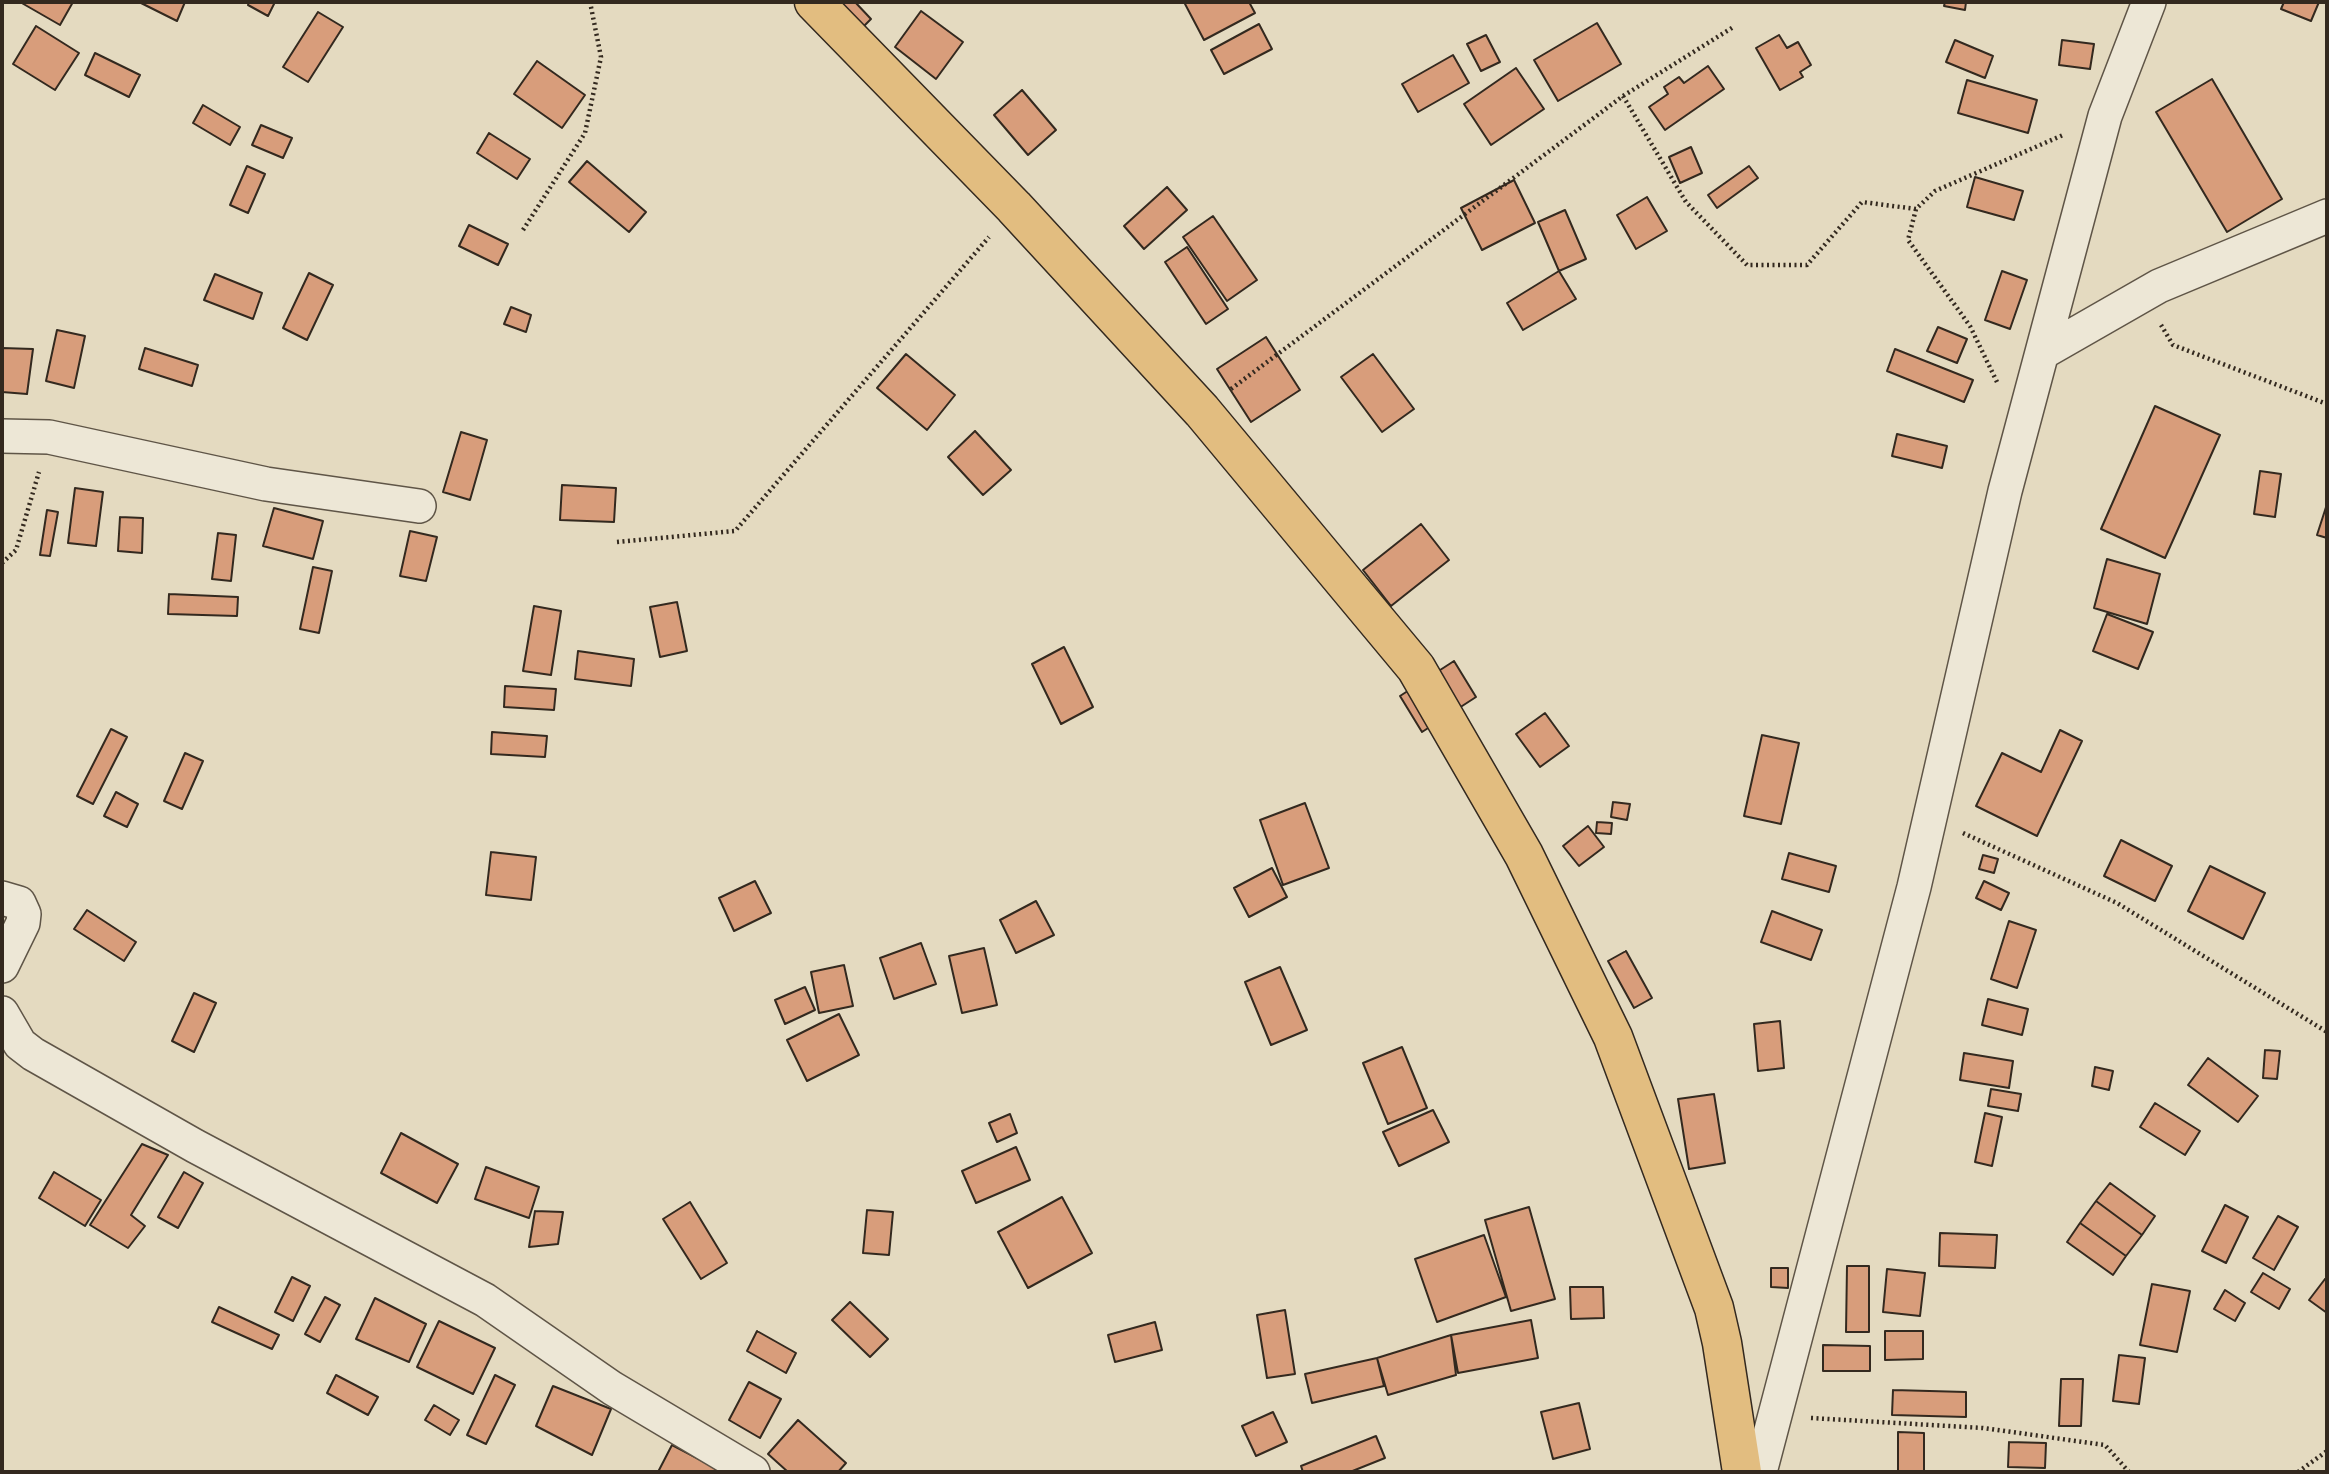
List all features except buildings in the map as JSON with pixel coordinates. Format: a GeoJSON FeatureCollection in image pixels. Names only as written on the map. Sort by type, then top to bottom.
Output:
{"type":"FeatureCollection","features":[{"type":"Feature","properties":{"kind":"main road"},"geometry":{"type":"LineString","coordinates":[[814,2],[1014,207],[1202,411],[1416,668],[1524,855],[1613,1037],[1714,1308],[1742,1472]]}},
{"type":"Feature","properties":{"kind":"street"},"geometry":{"type":"LineString","coordinates":[[1760,1472],[1914,887],[2005,491],[2105,117],[2150,2]]}},
{"type":"Feature","properties":{"kind":"street"},"geometry":{"type":"LineString","coordinates":[[2042,353],[2159,286],[2327,216]]}},
{"type":"Feature","properties":{"kind":"street"},"geometry":{"type":"LineString","coordinates":[[2,436],[49,437],[266,484],[419,506]]}},
{"type":"Feature","properties":{"kind":"street"},"geometry":{"type":"LineString","coordinates":[[2,898],[19,903],[24,914],[23,923],[2,966]]}},
{"type":"Feature","properties":{"kind":"street"},"geometry":{"type":"LineString","coordinates":[[2,1013],[20,1044],[33,1054],[195,1146],[485,1300],[612,1388],[753,1472]]}},
{"type":"Feature","properties":{"kind":"path"},"geometry":{"type":"LineString","coordinates":[[523,230],[585,133],[601,57],[590,2]]}},
{"type":"Feature","properties":{"kind":"path"},"geometry":{"type":"LineString","coordinates":[[1202,411],[1623,96],[1735,26]]}},
{"type":"Feature","properties":{"kind":"path"},"geometry":{"type":"LineString","coordinates":[[1623,96],[1686,202],[1747,265],[1807,265],[1862,202],[1916,209]]}},
{"type":"Feature","properties":{"kind":"path"},"geometry":{"type":"LineString","coordinates":[[2023,425],[2006,400],[1970,326],[1909,240],[1916,209],[1935,191],[2105,117]]}},
{"type":"Feature","properties":{"kind":"path"},"geometry":{"type":"LineString","coordinates":[[617,542],[736,531],[1014,207]]}},
{"type":"Feature","properties":{"kind":"path"},"geometry":{"type":"LineString","coordinates":[[2142,295],[2173,345],[2327,404]]}},
{"type":"Feature","properties":{"kind":"path"},"geometry":{"type":"LineString","coordinates":[[2,563],[16,550],[49,437]]}},
{"type":"Feature","properties":{"kind":"path"},"geometry":{"type":"LineString","coordinates":[[1930,817],[2116,903],[2327,1032]]}},
{"type":"Feature","properties":{"kind":"path"},"geometry":{"type":"LineString","coordinates":[[1775,1416],[1983,1428],[2105,1445],[2129,1472]]}},
{"type":"Feature","properties":{"kind":"path"},"geometry":{"type":"LineString","coordinates":[[2298,1472],[2327,1451]]}}]}
